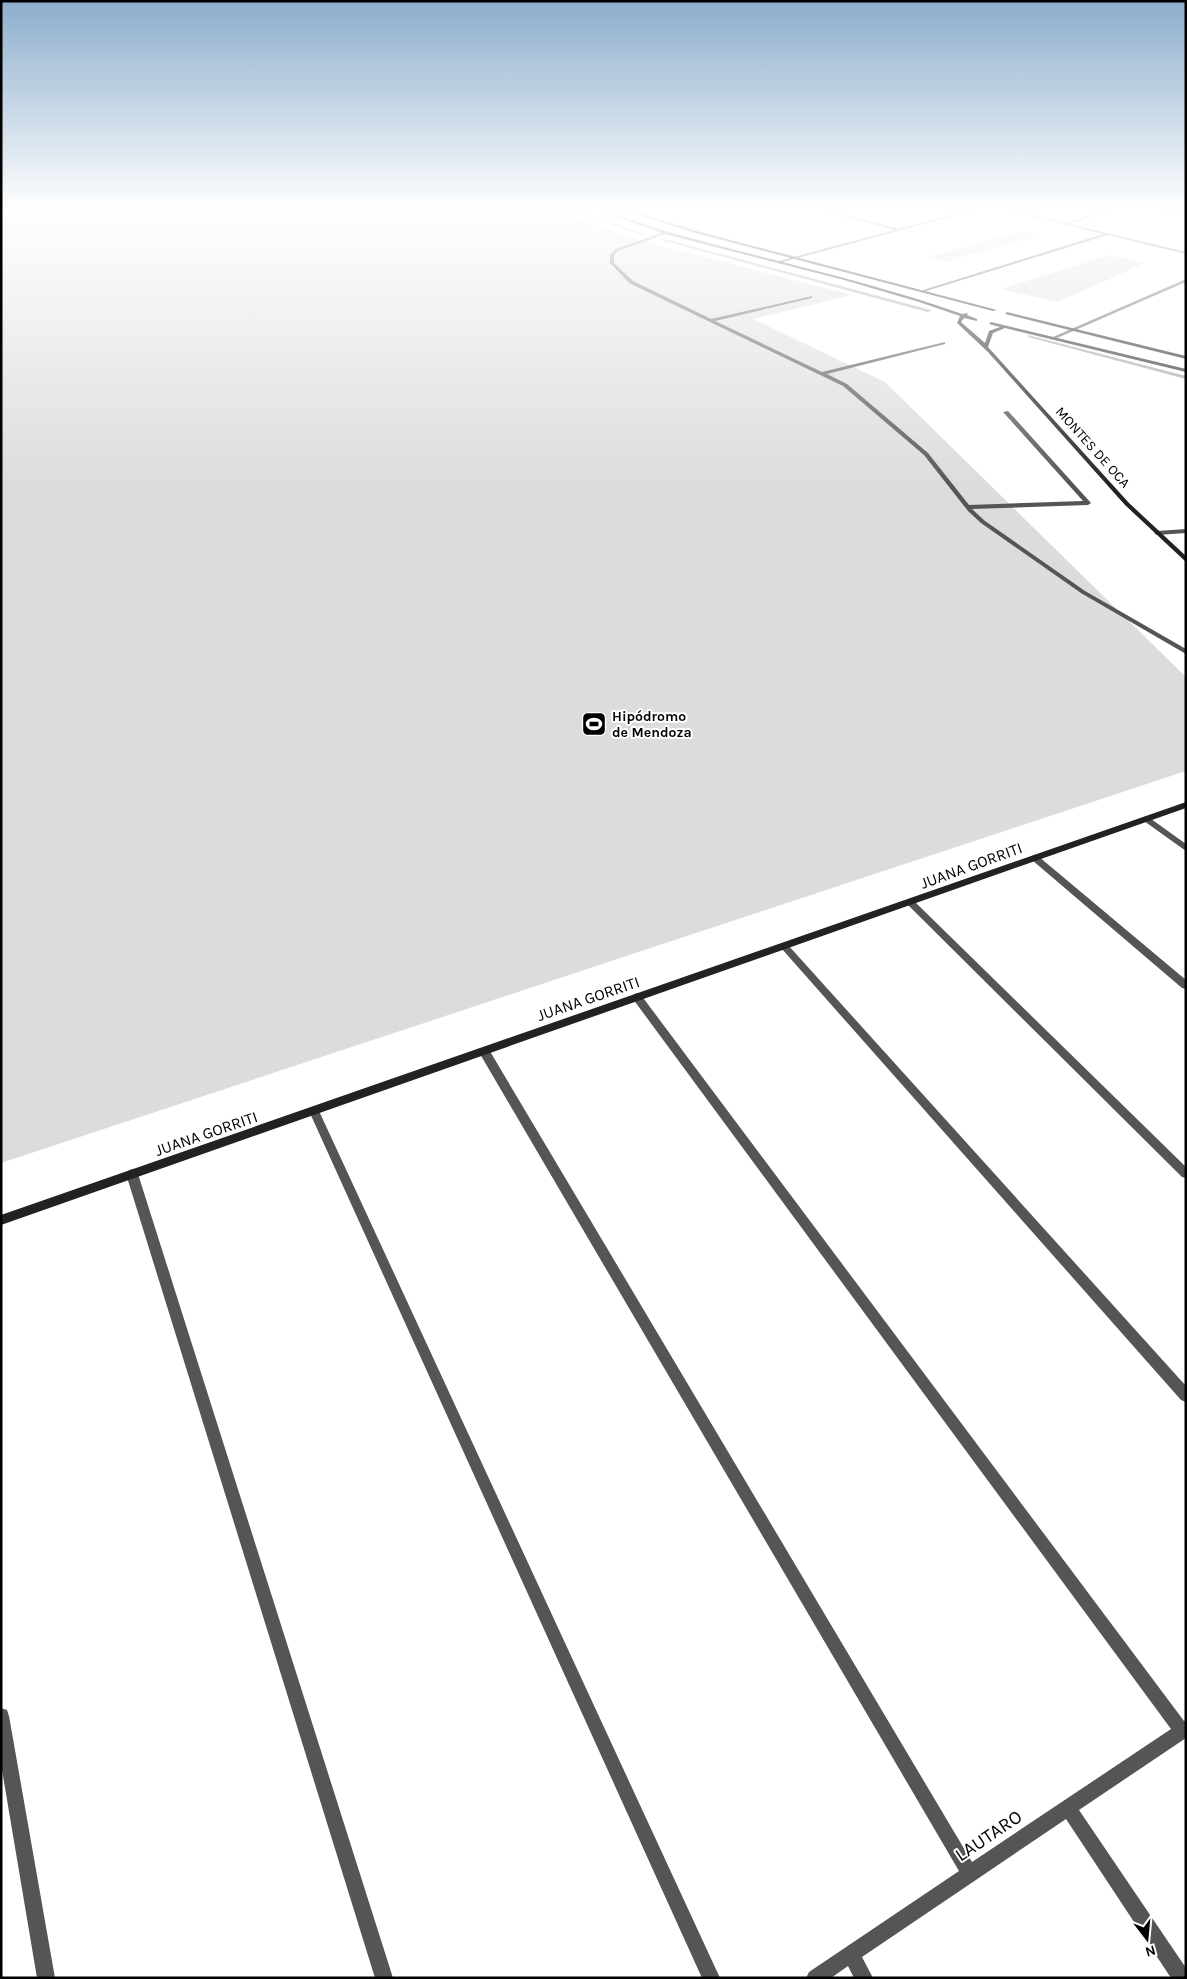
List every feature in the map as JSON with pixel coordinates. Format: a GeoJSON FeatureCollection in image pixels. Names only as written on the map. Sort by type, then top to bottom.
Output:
{"type":"FeatureCollection","features":[{"type":"Feature","properties":{"kind":"main road"},"geometry":{"type":"LineString","coordinates":[[925,302],[978,321],[971,318],[969,313]]}},
{"type":"Feature","properties":{"kind":"main road"},"geometry":{"type":"LineString","coordinates":[[967,302],[1186,358]]}},
{"type":"Feature","properties":{"kind":"main road"},"geometry":{"type":"LineString","coordinates":[[962,316],[977,310],[995,310]]}},
{"type":"Feature","properties":{"kind":"main road"},"geometry":{"type":"LineString","coordinates":[[986,346],[990,332],[1007,324],[1013,318],[1007,313]]}},
{"type":"Feature","properties":{"kind":"main road","name":"MONTES DE OCA"},"geometry":{"type":"LineString","coordinates":[[962,316],[960,322],[986,346],[1127,504],[1186,560]]}},
{"type":"Feature","properties":{"kind":"main road"},"geometry":{"type":"LineString","coordinates":[[989,323],[1007,324],[1186,371]]}},
{"type":"Feature","properties":{"kind":"main road","name":"JUANA GORRITI"},"geometry":{"type":"LineString","coordinates":[[1,1220],[912,903],[1186,805]]}},
{"type":"Feature","properties":{"kind":"street"},"geometry":{"type":"LineString","coordinates":[[674,302],[845,385],[926,454],[968,507],[983,522],[1083,592],[1186,652]]}},
{"type":"Feature","properties":{"kind":"street"},"geometry":{"type":"LineString","coordinates":[[711,320],[787,302]]}},
{"type":"Feature","properties":{"kind":"street"},"geometry":{"type":"LineString","coordinates":[[1055,338],[1134,302]]}},
{"type":"Feature","properties":{"kind":"street"},"geometry":{"type":"LineString","coordinates":[[821,374],[943,344]]}},
{"type":"Feature","properties":{"kind":"street"},"geometry":{"type":"LineString","coordinates":[[968,507],[1088,503],[1006,412]]}},
{"type":"Feature","properties":{"kind":"street"},"geometry":{"type":"LineString","coordinates":[[1158,533],[1186,531]]}},
{"type":"Feature","properties":{"kind":"street"},"geometry":{"type":"LineString","coordinates":[[1147,819],[1186,848]]}},
{"type":"Feature","properties":{"kind":"street"},"geometry":{"type":"LineString","coordinates":[[1035,858],[1186,986]]}},
{"type":"Feature","properties":{"kind":"street"},"geometry":{"type":"LineString","coordinates":[[912,903],[1186,1174]]}},
{"type":"Feature","properties":{"kind":"street"},"geometry":{"type":"LineString","coordinates":[[785,947],[1186,1396]]}},
{"type":"Feature","properties":{"kind":"street"},"geometry":{"type":"LineString","coordinates":[[636,998],[1184,1730]]}},
{"type":"Feature","properties":{"kind":"street"},"geometry":{"type":"LineString","coordinates":[[484,1051],[970,1874]]}},
{"type":"Feature","properties":{"kind":"street"},"geometry":{"type":"LineString","coordinates":[[314,1111],[711,1978]]}},
{"type":"Feature","properties":{"kind":"street"},"geometry":{"type":"LineString","coordinates":[[132,1174],[384,1978]]}},
{"type":"Feature","properties":{"kind":"street"},"geometry":{"type":"LineString","coordinates":[[1,1716],[46,1978]]}},
{"type":"Feature","properties":{"kind":"street","name":"LAUTARO"},"geometry":{"type":"LineString","coordinates":[[815,1978],[1184,1730]]}},
{"type":"Feature","properties":{"kind":"street"},"geometry":{"type":"LineString","coordinates":[[1068,1808],[1182,1978]]}},
{"type":"Feature","properties":{"kind":"street"},"geometry":{"type":"LineString","coordinates":[[852,1953],[864,1978]]}},
{"type":"Feature","properties":{"kind":"shaded area","name":"Hipódromo de Mendoza"},"geometry":{"type":"Polygon","coordinates":[[[1,302],[822,302],[753,319],[885,382],[1186,677],[1186,771],[1,1163],[1,302]]]}},
{"type":"Feature","properties":{"kind":"waterway"},"geometry":{"type":"LineString","coordinates":[[897,302],[929,311]]}},
{"type":"Feature","properties":{"kind":"waterway"},"geometry":{"type":"LineString","coordinates":[[1030,336],[1186,378]]}},
{"type":"Feature","properties":{"kind":"place","name":"Hipódromo de Mendoza"},"geometry":{"type":"Point","coordinates":[594,724]}}]}
